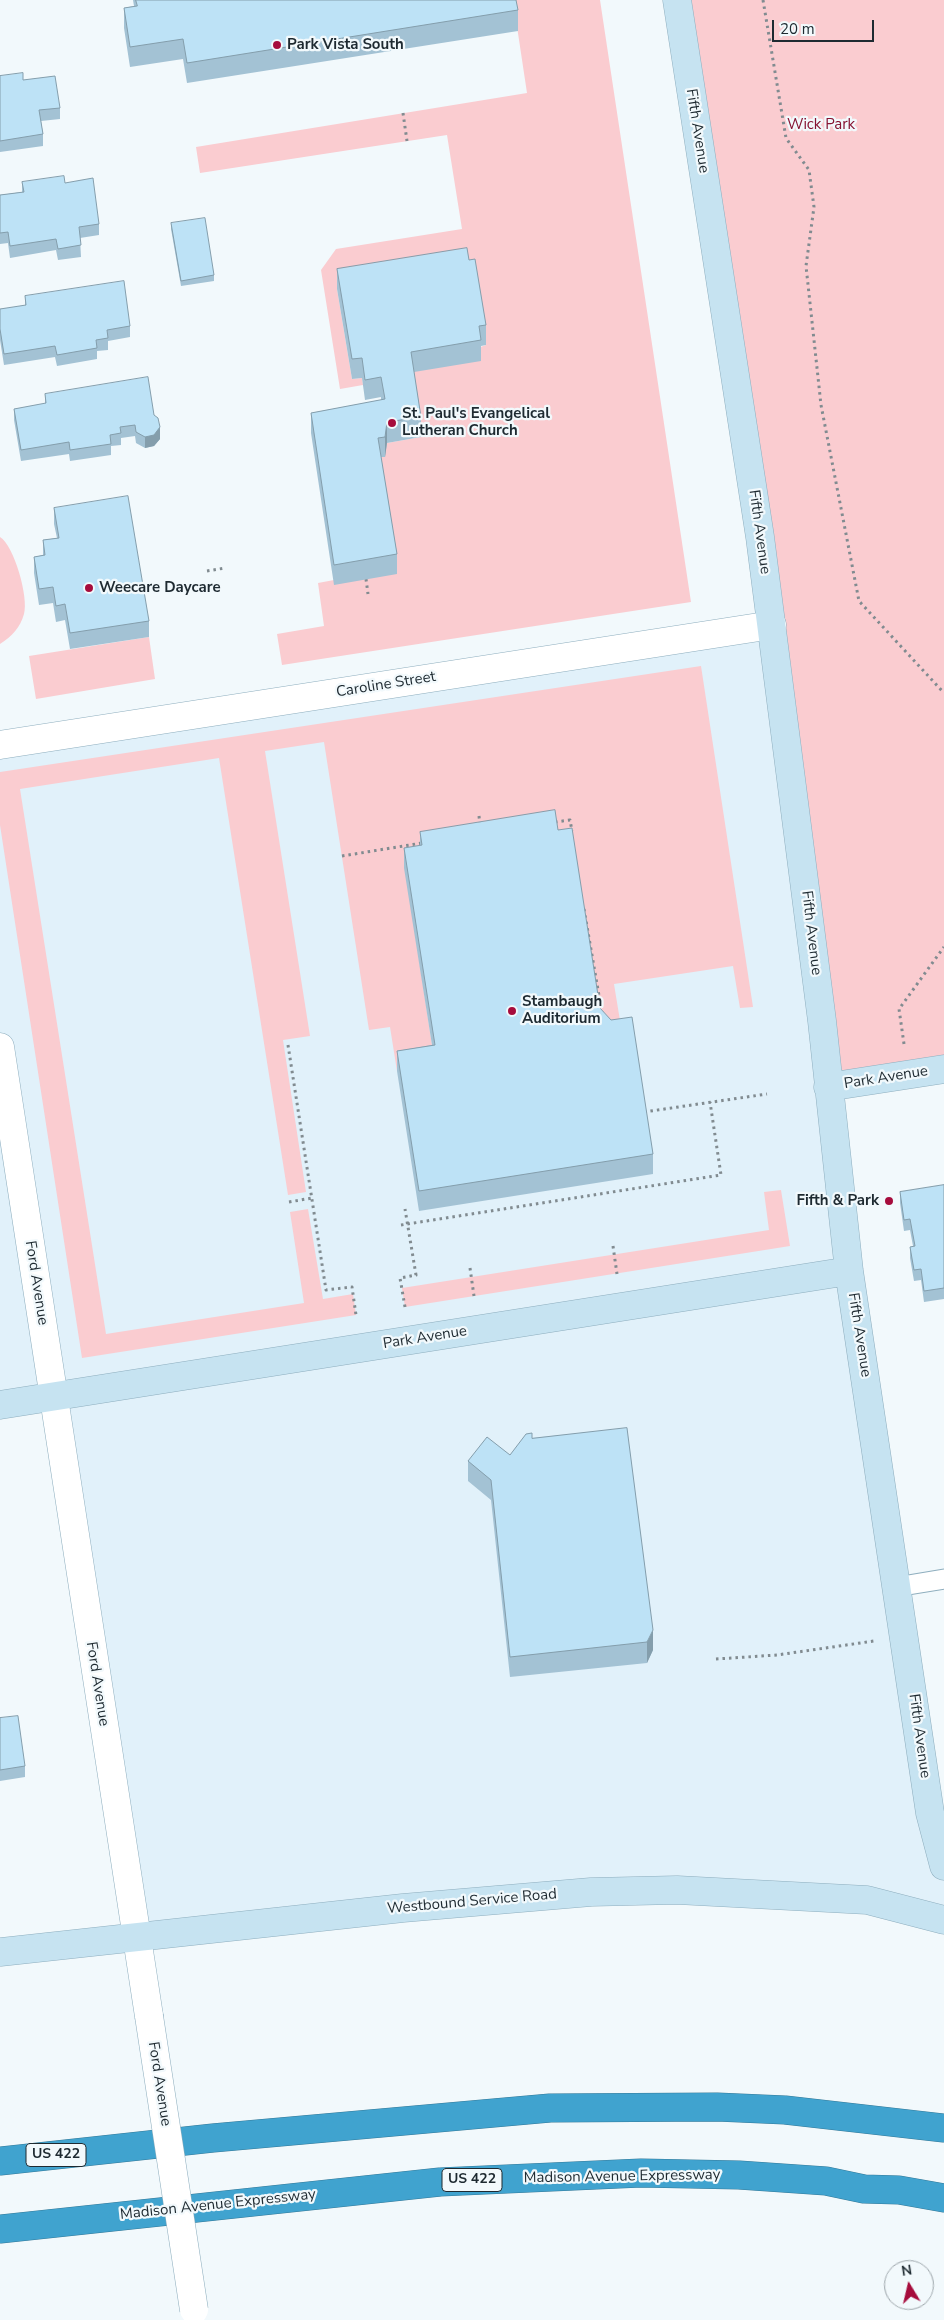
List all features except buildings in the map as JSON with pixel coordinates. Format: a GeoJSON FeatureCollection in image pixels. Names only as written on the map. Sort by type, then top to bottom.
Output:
{"type":"FeatureCollection","features":[{"type":"Feature","properties":{"kind":"highway","name":"US 422"},"geometry":{"type":"LineString","coordinates":[[0,2161],[223,2137],[550,2108],[736,2108],[786,2110],[944,2128]]}},
{"type":"Feature","properties":{"kind":"highway","name":"Madison Avenue Expressway"},"geometry":{"type":"LineString","coordinates":[[0,2229],[440,2182],[641,2173],[739,2175],[826,2181],[864,2189],[899,2190],[944,2198]]}},
{"type":"Feature","properties":{"kind":"street","name":"Fifth Avenue"},"geometry":{"type":"LineString","coordinates":[[677,0],[772,626],[822,1021],[849,1271],[930,1812],[944,1866]]}},
{"type":"Feature","properties":{"kind":"street","name":"Caroline Street"},"geometry":{"type":"LineString","coordinates":[[0,745],[772,626]]}},
{"type":"Feature","properties":{"kind":"street","name":"Ford Avenue"},"geometry":{"type":"LineString","coordinates":[[0,1047],[195,2315]]}},
{"type":"Feature","properties":{"kind":"street","name":"Park Avenue"},"geometry":{"type":"LineString","coordinates":[[828,1087],[944,1069]]}},
{"type":"Feature","properties":{"kind":"street","name":"Park Avenue"},"geometry":{"type":"LineString","coordinates":[[0,1405],[849,1271]]}},
{"type":"Feature","properties":{"kind":"street","name":"Westbound Service Road"},"geometry":{"type":"LineString","coordinates":[[0,1952],[403,1908],[591,1892],[677,1890],[866,1900],[944,1920]]}},
{"type":"Feature","properties":{"kind":"lane"},"geometry":{"type":"LineString","coordinates":[[896,1587],[944,1579]]}},
{"type":"Feature","properties":{"kind":"path"},"geometry":{"type":"LineString","coordinates":[[763,0],[786,138],[809,170],[814,207],[806,266],[821,405],[859,601],[944,693]]}},
{"type":"Feature","properties":{"kind":"path"},"geometry":{"type":"LineString","coordinates":[[403,113],[407,141]]}},
{"type":"Feature","properties":{"kind":"path"},"geometry":{"type":"LineString","coordinates":[[207,571],[225,568]]}},
{"type":"Feature","properties":{"kind":"path"},"geometry":{"type":"LineString","coordinates":[[366,579],[368,594]]}},
{"type":"Feature","properties":{"kind":"path"},"geometry":{"type":"LineString","coordinates":[[479,816],[482,834]]}},
{"type":"Feature","properties":{"kind":"path"},"geometry":{"type":"LineString","coordinates":[[550,823],[570,820],[573,839]]}},
{"type":"Feature","properties":{"kind":"path"},"geometry":{"type":"LineString","coordinates":[[342,856],[426,842]]}},
{"type":"Feature","properties":{"kind":"path"},"geometry":{"type":"LineString","coordinates":[[584,905],[602,1018]]}},
{"type":"Feature","properties":{"kind":"path"},"geometry":{"type":"LineString","coordinates":[[899,1009],[944,947]]}},
{"type":"Feature","properties":{"kind":"path"},"geometry":{"type":"LineString","coordinates":[[288,1045],[326,1290],[352,1287],[356,1315]]}},
{"type":"Feature","properties":{"kind":"path"},"geometry":{"type":"LineString","coordinates":[[644,1112],[767,1094]]}},
{"type":"Feature","properties":{"kind":"path"},"geometry":{"type":"LineString","coordinates":[[401,1224],[721,1175],[710,1102]]}},
{"type":"Feature","properties":{"kind":"path"},"geometry":{"type":"LineString","coordinates":[[289,1202],[312,1198]]}},
{"type":"Feature","properties":{"kind":"path"},"geometry":{"type":"LineString","coordinates":[[405,1209],[416,1275],[400,1278],[405,1307]]}},
{"type":"Feature","properties":{"kind":"path"},"geometry":{"type":"LineString","coordinates":[[613,1246],[617,1274]]}},
{"type":"Feature","properties":{"kind":"path"},"geometry":{"type":"LineString","coordinates":[[470,1268],[474,1296]]}},
{"type":"Feature","properties":{"kind":"path"},"geometry":{"type":"LineString","coordinates":[[716,1659],[777,1655],[904,1637]]}},
{"type":"Feature","properties":{"kind":"shaded area"},"geometry":{"type":"Polygon","coordinates":[[[772,625],[944,1866],[944,1920],[677,1890],[137,1937],[53,1397],[0,1405],[0,745],[772,625]]]}},
{"type":"Feature","properties":{"kind":"green space"},"geometry":{"type":"Polygon","coordinates":[[[513,0],[600,0],[691,602],[282,665],[277,634],[324,626],[318,583],[334,580],[378,458],[387,443],[421,437],[411,372],[486,345],[337,289],[352,379],[362,378],[363,385],[340,389],[321,270],[336,249],[462,229],[447,135],[200,173],[196,147],[527,93],[513,0]]]}},
{"type":"Feature","properties":{"kind":"green space","name":"Wick Park"},"geometry":{"type":"Polygon","coordinates":[[[677,0],[944,0],[944,1069],[828,1087],[677,0]]]}},
{"type":"Feature","properties":{"kind":"green space"},"geometry":{"type":"Polygon","coordinates":[[[0,537],[10,550],[19,572],[25,606],[18,628],[0,644],[0,537]]]}},
{"type":"Feature","properties":{"kind":"green space"},"geometry":{"type":"Polygon","coordinates":[[[149,637],[155,679],[36,699],[29,656],[149,637]]]}},
{"type":"Feature","properties":{"kind":"green space"},"geometry":{"type":"Polygon","coordinates":[[[701,666],[753,1007],[740,1008],[733,966],[614,984],[623,1039],[422,865],[405,868],[435,1065],[397,1071],[390,1027],[369,1030],[324,742],[265,751],[310,1036],[283,1040],[306,1192],[288,1195],[219,758],[20,789],[106,1334],[304,1303],[290,1212],[308,1209],[323,1299],[353,1294],[356,1315],[82,1358],[0,825],[0,772],[701,666]]]}},
{"type":"Feature","properties":{"kind":"green space"},"geometry":{"type":"Polygon","coordinates":[[[781,1190],[790,1246],[405,1307],[402,1288],[769,1230],[764,1192],[781,1190]]]}},
{"type":"Feature","properties":{"kind":"place","name":"Park Vista South"},"geometry":{"type":"Point","coordinates":[277,45]}},
{"type":"Feature","properties":{"kind":"place","name":"St. Paul's Evangelical Lutheran Church"},"geometry":{"type":"Point","coordinates":[392,423]}},
{"type":"Feature","properties":{"kind":"place","name":"Weecare Daycare"},"geometry":{"type":"Point","coordinates":[89,588]}},
{"type":"Feature","properties":{"kind":"place","name":"Stambaugh Auditorium"},"geometry":{"type":"Point","coordinates":[512,1011]}},
{"type":"Feature","properties":{"kind":"place","name":"Fifth & Park"},"geometry":{"type":"Point","coordinates":[889,1201]}}]}
